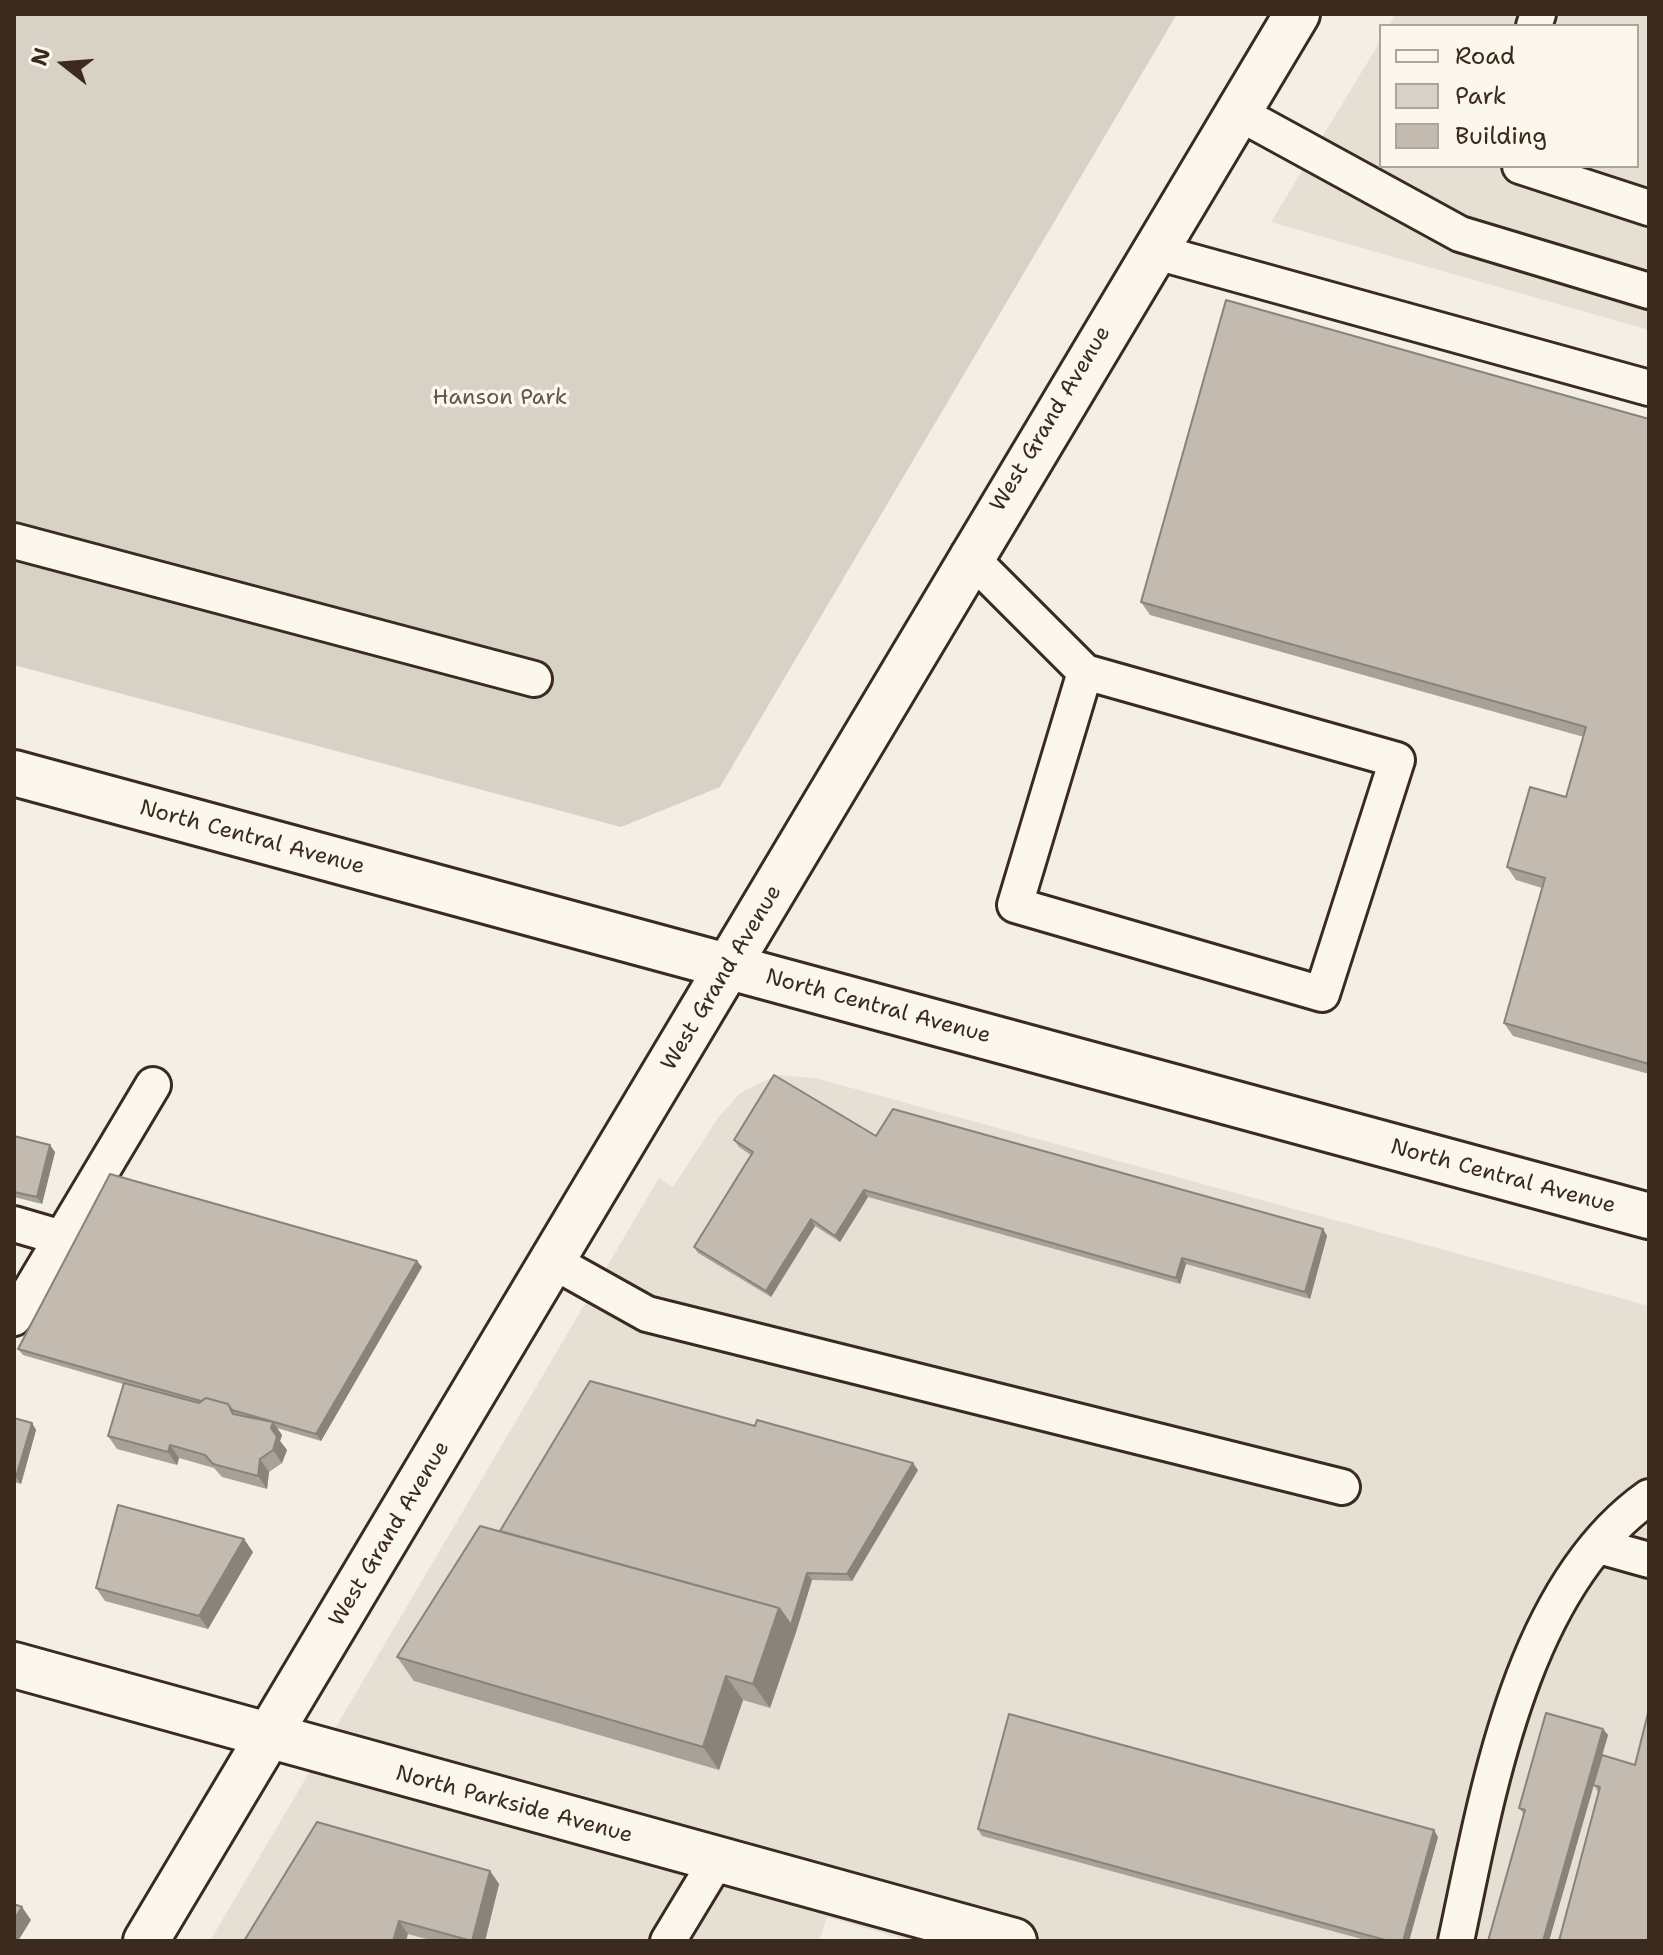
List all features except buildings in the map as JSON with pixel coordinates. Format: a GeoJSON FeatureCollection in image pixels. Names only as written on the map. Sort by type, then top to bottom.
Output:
{"type":"FeatureCollection","features":[{"type":"Feature","properties":{"kind":"street","name":"West Grand Avenue"},"geometry":{"type":"LineString","coordinates":[[146,1941],[729,967],[968,555],[1297,14]]}},
{"type":"Feature","properties":{"kind":"street","name":"North Central Avenue"},"geometry":{"type":"LineString","coordinates":[[14,773],[1649,1216]]}},
{"type":"Feature","properties":{"kind":"street","name":"North Parkside Avenue"},"geometry":{"type":"LineString","coordinates":[[14,1665],[268,1738],[1014,1941]]}},
{"type":"Feature","properties":{"kind":"lane"},"geometry":{"type":"LineString","coordinates":[[1237,112],[1460,234],[1649,291]]}},
{"type":"Feature","properties":{"kind":"lane"},"geometry":{"type":"LineString","coordinates":[[1526,168],[1649,208]]}},
{"type":"Feature","properties":{"kind":"lane"},"geometry":{"type":"LineString","coordinates":[[1153,251],[1649,388]]}},
{"type":"Feature","properties":{"kind":"lane"},"geometry":{"type":"LineString","coordinates":[[14,541],[534,679]]}},
{"type":"Feature","properties":{"kind":"lane"},"geometry":{"type":"LineString","coordinates":[[968,555],[1085,672],[1397,760],[1322,994],[1015,905],[1085,672]]}},
{"type":"Feature","properties":{"kind":"lane"},"geometry":{"type":"LineString","coordinates":[[14,1318],[153,1085]]}},
{"type":"Feature","properties":{"kind":"lane"},"geometry":{"type":"LineString","coordinates":[[14,1224],[62,1238]]}},
{"type":"Feature","properties":{"kind":"lane"},"geometry":{"type":"LineString","coordinates":[[554,1262],[647,1314],[1342,1487]]}},
{"type":"Feature","properties":{"kind":"lane"},"geometry":{"type":"LineString","coordinates":[[1456,1941],[1489,1787],[1532,1660],[1575,1572],[1624,1515],[1649,1497]]}},
{"type":"Feature","properties":{"kind":"lane"},"geometry":{"type":"LineString","coordinates":[[1599,1546],[1649,1560]]}},
{"type":"Feature","properties":{"kind":"lane"},"geometry":{"type":"LineString","coordinates":[[668,1941],[717,1860]]}},
{"type":"Feature","properties":{"kind":"shaded area"},"geometry":{"type":"Polygon","coordinates":[[[1396,14],[1649,14],[1649,330],[1271,222],[1379,43],[1379,168],[1639,168],[1639,24],[1390,24],[1396,14]]]}},
{"type":"Feature","properties":{"kind":"shaded area"},"geometry":{"type":"Polygon","coordinates":[[[777,1075],[815,1078],[1649,1306],[1649,1941],[910,1941],[827,1917],[819,1941],[210,1941],[659,1178],[673,1187],[718,1118],[740,1093],[777,1075]]]}},
{"type":"Feature","properties":{"kind":"green space","name":"Hanson Park"},"geometry":{"type":"Polygon","coordinates":[[[14,14],[1177,14],[720,787],[621,827],[14,665],[14,14]]]}}]}
